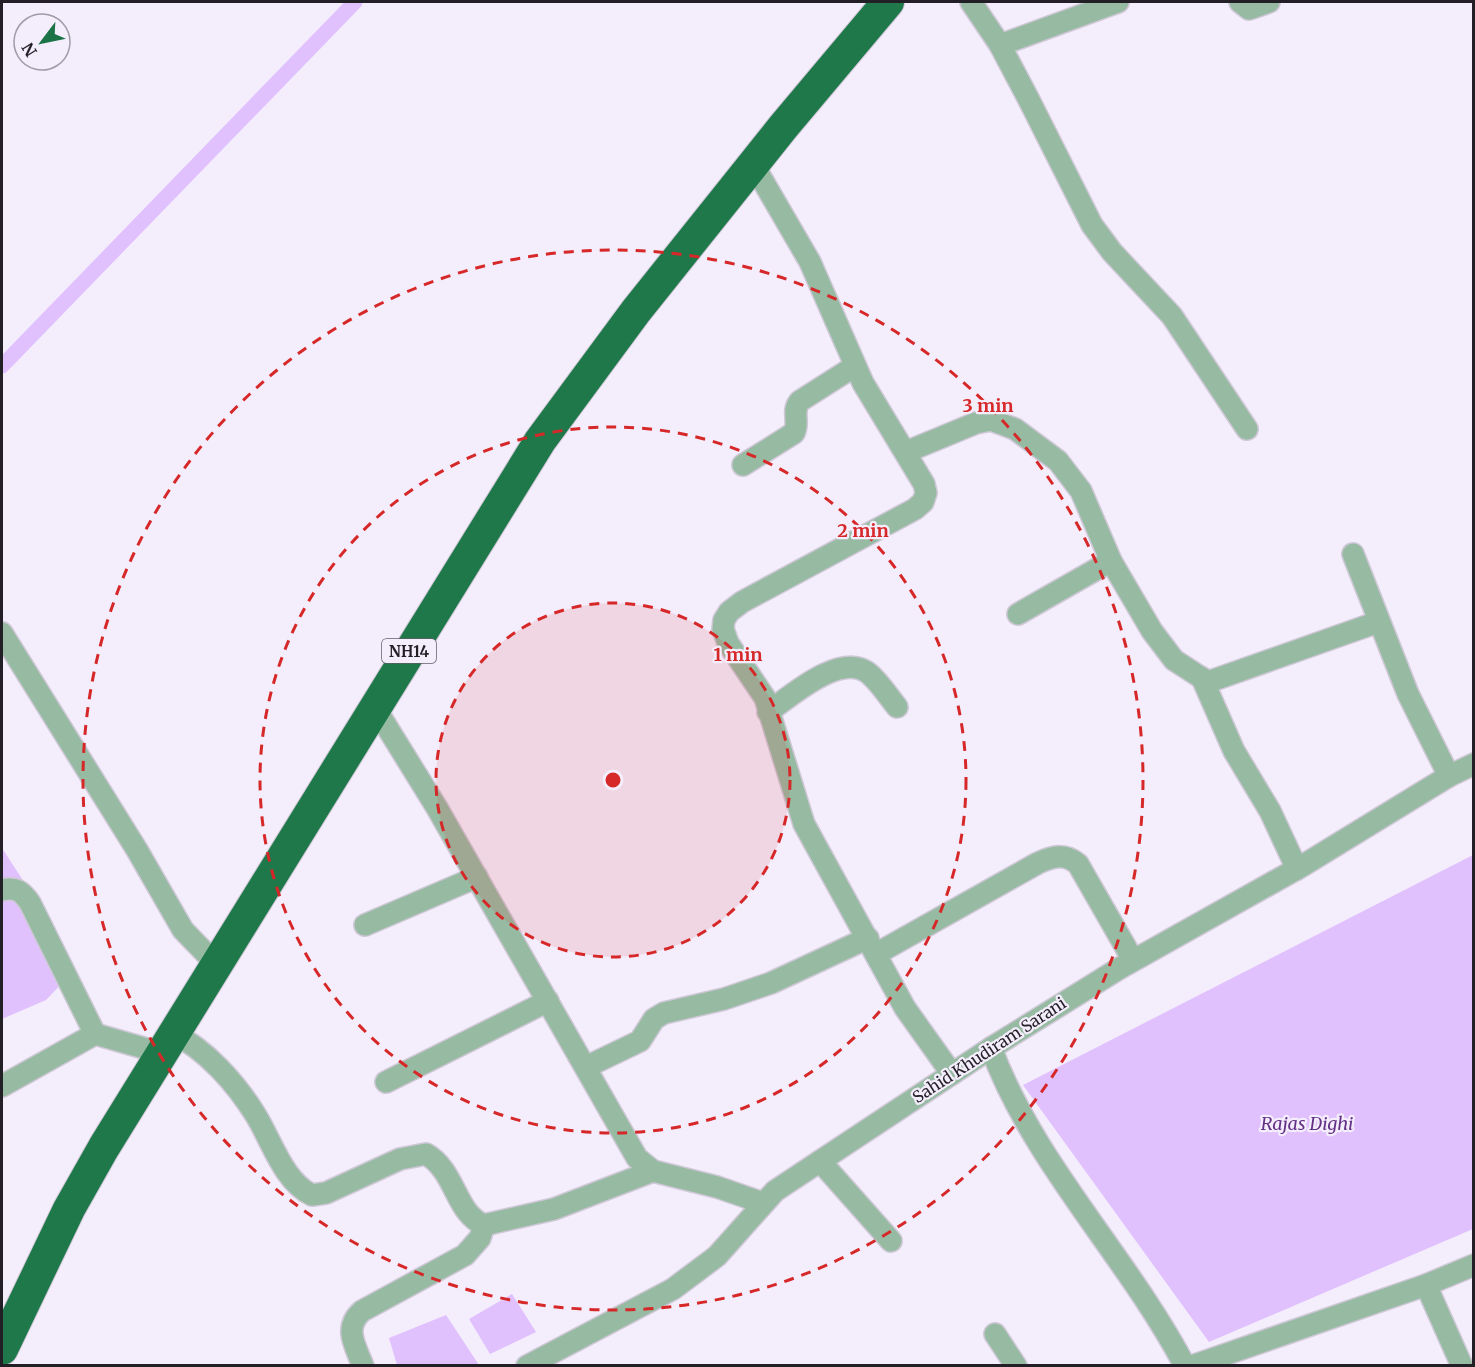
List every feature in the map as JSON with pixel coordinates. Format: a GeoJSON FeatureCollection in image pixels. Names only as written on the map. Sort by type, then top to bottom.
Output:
{"type":"FeatureCollection","features":[{"type":"Feature","properties":{"kind":"highway","name":"NH14"},"geometry":{"type":"LineString","coordinates":[[2,1349],[69,1209],[167,1043],[374,706],[547,432],[621,329],[753,164],[888,2]]}},
{"type":"Feature","properties":{"kind":"street"},"geometry":{"type":"LineString","coordinates":[[971,2],[999,45],[1092,225],[1112,252],[1172,316],[1247,429]]}},
{"type":"Feature","properties":{"kind":"street"},"geometry":{"type":"LineString","coordinates":[[999,45],[1118,2]]}},
{"type":"Feature","properties":{"kind":"street"},"geometry":{"type":"LineString","coordinates":[[1240,2],[1249,9],[1269,2]]}},
{"type":"Feature","properties":{"kind":"street"},"geometry":{"type":"LineString","coordinates":[[753,164],[810,262],[855,366],[873,401],[924,484],[926,493],[923,502],[742,602],[724,620],[728,643],[759,688],[804,824],[905,1008],[952,1074]]}},
{"type":"Feature","properties":{"kind":"street"},"geometry":{"type":"LineString","coordinates":[[743,465],[794,433],[797,423],[795,409],[800,401],[855,366]]}},
{"type":"Feature","properties":{"kind":"street"},"geometry":{"type":"LineString","coordinates":[[906,452],[976,423],[1000,422],[1015,429],[1058,461],[1071,475],[1080,490],[1111,561],[1167,653],[1208,682],[1378,622]]}},
{"type":"Feature","properties":{"kind":"street"},"geometry":{"type":"LineString","coordinates":[[1353,554],[1408,694],[1449,776]]}},
{"type":"Feature","properties":{"kind":"street"},"geometry":{"type":"LineString","coordinates":[[1018,614],[1111,561]]}},
{"type":"Feature","properties":{"kind":"street"},"geometry":{"type":"LineString","coordinates":[[2,633],[137,850],[183,930],[216,964]]}},
{"type":"Feature","properties":{"kind":"street"},"geometry":{"type":"LineString","coordinates":[[768,712],[826,673],[843,667],[856,667],[868,673],[897,707]]}},
{"type":"Feature","properties":{"kind":"street"},"geometry":{"type":"LineString","coordinates":[[1202,678],[1234,751],[1270,811],[1297,869]]}},
{"type":"Feature","properties":{"kind":"street"},"geometry":{"type":"LineString","coordinates":[[374,706],[477,877],[637,1158],[653,1171],[717,1187],[763,1203]]}},
{"type":"Feature","properties":{"kind":"street","name":"Sahid Khudiram Sarani"},"geometry":{"type":"LineString","coordinates":[[527,1365],[673,1289],[717,1256],[763,1203],[782,1186],[991,1048],[1133,960],[1297,869],[1449,776],[1473,764]]}},
{"type":"Feature","properties":{"kind":"street"},"geometry":{"type":"LineString","coordinates":[[586,1067],[640,1041],[654,1019],[664,1013],[724,999],[872,946],[1038,863],[1059,856],[1072,858],[1078,864],[1133,960]]}},
{"type":"Feature","properties":{"kind":"street"},"geometry":{"type":"LineString","coordinates":[[364,925],[477,877]]}},
{"type":"Feature","properties":{"kind":"street"},"geometry":{"type":"LineString","coordinates":[[2,890],[13,888],[23,893],[30,903],[94,1034]]}},
{"type":"Feature","properties":{"kind":"street"},"geometry":{"type":"LineString","coordinates":[[386,1082],[548,1001]]}},
{"type":"Feature","properties":{"kind":"street"},"geometry":{"type":"LineString","coordinates":[[2,1086],[94,1034],[167,1043],[193,1043],[244,1099],[295,1185],[304,1191],[312,1195],[326,1193],[400,1158],[426,1154],[443,1166],[467,1211],[474,1221],[484,1225],[554,1209],[653,1171]]}},
{"type":"Feature","properties":{"kind":"street"},"geometry":{"type":"LineString","coordinates":[[991,1048],[1002,1076],[1030,1126],[1185,1365]]}},
{"type":"Feature","properties":{"kind":"street"},"geometry":{"type":"LineString","coordinates":[[820,1161],[891,1241]]}},
{"type":"Feature","properties":{"kind":"street"},"geometry":{"type":"LineString","coordinates":[[363,1365],[352,1340],[350,1328],[353,1319],[362,1311],[465,1255],[480,1238],[484,1225]]}},
{"type":"Feature","properties":{"kind":"street"},"geometry":{"type":"LineString","coordinates":[[1192,1365],[1426,1285],[1473,1265]]}},
{"type":"Feature","properties":{"kind":"street"},"geometry":{"type":"LineString","coordinates":[[1426,1285],[1462,1365]]}},
{"type":"Feature","properties":{"kind":"street"},"geometry":{"type":"LineString","coordinates":[[995,1334],[1016,1365]]}},
{"type":"Feature","properties":{"kind":"water"},"geometry":{"type":"Polygon","coordinates":[[[2,848],[35,899],[71,974],[46,1000],[2,1019],[2,848]]]}},
{"type":"Feature","properties":{"kind":"water","name":"Rajas Dighi"},"geometry":{"type":"Polygon","coordinates":[[[1473,855],[1473,1229],[1209,1342],[1023,1085],[1473,855]]]}},
{"type":"Feature","properties":{"kind":"water"},"geometry":{"type":"Polygon","coordinates":[[[512,1294],[536,1332],[490,1354],[469,1319],[512,1294]]]}},
{"type":"Feature","properties":{"kind":"water"},"geometry":{"type":"Polygon","coordinates":[[[446,1315],[479,1365],[397,1365],[389,1338],[446,1315]]]}},
{"type":"Feature","properties":{"kind":"waterway"},"geometry":{"type":"LineString","coordinates":[[2,366],[355,2]]}}]}
